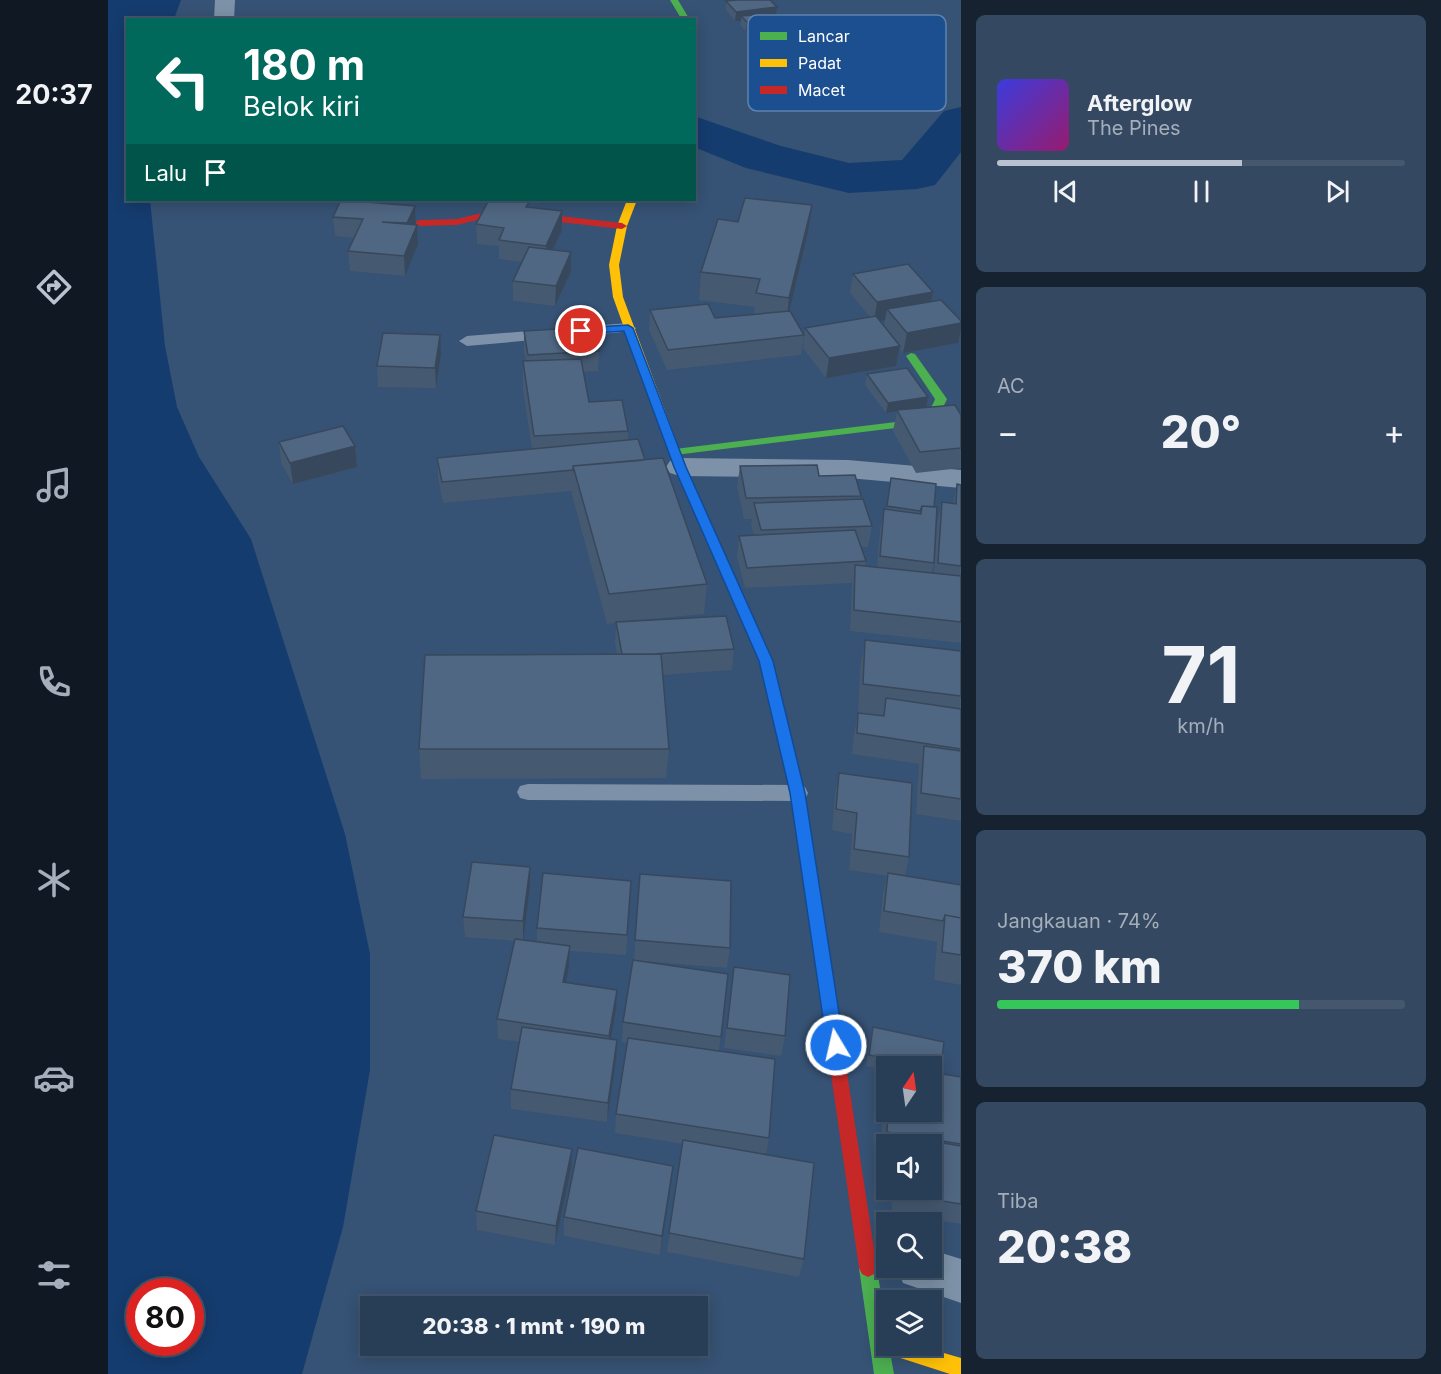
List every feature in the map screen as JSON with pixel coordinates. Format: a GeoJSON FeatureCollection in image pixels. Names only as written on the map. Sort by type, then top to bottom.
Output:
{"type":"FeatureCollection","features":[{"type":"Feature","properties":{"kind":"main road"},"geometry":{"type":"LineString","coordinates":[[674,0],[685,18]]}},
{"type":"Feature","properties":{"kind":"main road"},"geometry":{"type":"LineString","coordinates":[[632,201],[622,226],[614,265],[615,282],[628,328],[678,460],[766,661],[797,793],[876,1248]]}},
{"type":"Feature","properties":{"kind":"main road"},"geometry":{"type":"LineString","coordinates":[[419,223],[457,222],[498,212],[622,226]]}},
{"type":"Feature","properties":{"kind":"main road"},"geometry":{"type":"LineString","coordinates":[[678,460],[903,424],[932,417],[939,410],[941,399],[911,356]]}},
{"type":"Feature","properties":{"kind":"main road"},"geometry":{"type":"LineString","coordinates":[[908,1356],[961,1368]]}},
{"type":"Feature","properties":{"kind":"street"},"geometry":{"type":"LineString","coordinates":[[224,18],[225,0]]}},
{"type":"Feature","properties":{"kind":"street"},"geometry":{"type":"LineString","coordinates":[[678,460],[848,469],[961,479]]}},
{"type":"Feature","properties":{"kind":"street"},"geometry":{"type":"LineString","coordinates":[[942,1275],[961,1281]]}},
{"type":"Feature","properties":{"kind":"lane"},"geometry":{"type":"LineString","coordinates":[[467,341],[628,328]]}},
{"type":"Feature","properties":{"kind":"lane"},"geometry":{"type":"LineString","coordinates":[[528,792],[797,793]]}},
{"type":"Feature","properties":{"kind":"water"},"geometry":{"type":"Polygon","coordinates":[[[108,0],[181,0],[174,18],[126,18],[126,201],[150,201],[165,346],[177,407],[199,457],[251,539],[345,834],[370,954],[370,1070],[343,1227],[302,1374],[108,1374],[108,0]]]}},
{"type":"Feature","properties":{"kind":"building"},"geometry":{"type":"Polygon","coordinates":[[[770,0],[777,7],[736,12],[726,1],[770,0]]]}},
{"type":"Feature","properties":{"kind":"building"},"geometry":{"type":"Polygon","coordinates":[[[748,15],[748,22],[747,22],[741,16],[748,15]]]}},
{"type":"Feature","properties":{"kind":"building"},"geometry":{"type":"Polygon","coordinates":[[[745,198],[812,205],[789,298],[756,293],[760,279],[701,272],[718,219],[738,222],[745,198]]]}},
{"type":"Feature","properties":{"kind":"building"},"geometry":{"type":"Polygon","coordinates":[[[341,201],[415,206],[407,223],[382,222],[417,225],[404,256],[348,251],[363,219],[333,217],[341,201]]]}},
{"type":"Feature","properties":{"kind":"building"},"geometry":{"type":"Polygon","coordinates":[[[488,201],[529,202],[526,207],[562,211],[546,246],[499,240],[504,228],[476,224],[488,201]]]}},
{"type":"Feature","properties":{"kind":"building"},"geometry":{"type":"Polygon","coordinates":[[[529,247],[571,252],[556,286],[513,281],[529,247]]]}},
{"type":"Feature","properties":{"kind":"building"},"geometry":{"type":"Polygon","coordinates":[[[908,264],[933,292],[877,302],[853,274],[908,264]]]}},
{"type":"Feature","properties":{"kind":"building"},"geometry":{"type":"Polygon","coordinates":[[[941,300],[961,323],[907,333],[887,309],[941,300]]]}},
{"type":"Feature","properties":{"kind":"building"},"geometry":{"type":"Polygon","coordinates":[[[708,304],[715,318],[790,311],[804,335],[668,350],[650,310],[708,304]]]}},
{"type":"Feature","properties":{"kind":"building"},"geometry":{"type":"Polygon","coordinates":[[[876,316],[900,346],[829,358],[805,328],[876,316]]]}},
{"type":"Feature","properties":{"kind":"building"},"geometry":{"type":"Polygon","coordinates":[[[594,327],[599,351],[528,355],[524,331],[594,327]]]}},
{"type":"Feature","properties":{"kind":"building"},"geometry":{"type":"Polygon","coordinates":[[[383,333],[440,335],[435,368],[377,366],[383,333]]]}},
{"type":"Feature","properties":{"kind":"building"},"geometry":{"type":"Polygon","coordinates":[[[581,359],[589,402],[622,400],[628,431],[534,436],[523,361],[581,359]]]}},
{"type":"Feature","properties":{"kind":"building"},"geometry":{"type":"Polygon","coordinates":[[[907,368],[928,397],[888,403],[867,374],[907,368]]]}},
{"type":"Feature","properties":{"kind":"building"},"geometry":{"type":"Polygon","coordinates":[[[955,405],[961,415],[961,448],[920,452],[897,410],[955,405]]]}},
{"type":"Feature","properties":{"kind":"building"},"geometry":{"type":"Polygon","coordinates":[[[343,426],[355,446],[290,463],[279,442],[343,426]]]}},
{"type":"Feature","properties":{"kind":"building"},"geometry":{"type":"Polygon","coordinates":[[[638,439],[645,460],[573,466],[573,470],[442,482],[437,458],[638,439]]]}},
{"type":"Feature","properties":{"kind":"building"},"geometry":{"type":"Polygon","coordinates":[[[663,458],[707,584],[609,594],[573,466],[663,458]]]}},
{"type":"Feature","properties":{"kind":"building"},"geometry":{"type":"Polygon","coordinates":[[[817,465],[819,476],[855,475],[861,496],[746,498],[740,466],[817,465]]]}},
{"type":"Feature","properties":{"kind":"building"},"geometry":{"type":"Polygon","coordinates":[[[891,478],[936,484],[934,507],[922,506],[920,511],[887,506],[891,478]]]}},
{"type":"Feature","properties":{"kind":"building"},"geometry":{"type":"Polygon","coordinates":[[[957,484],[961,485],[961,566],[938,563],[942,502],[956,504],[957,484]]]}},
{"type":"Feature","properties":{"kind":"building"},"geometry":{"type":"Polygon","coordinates":[[[863,499],[872,526],[761,530],[754,503],[863,499]]]}},
{"type":"Feature","properties":{"kind":"building"},"geometry":{"type":"Polygon","coordinates":[[[922,506],[937,507],[934,563],[880,556],[884,509],[921,514],[922,506]]]}},
{"type":"Feature","properties":{"kind":"building"},"geometry":{"type":"Polygon","coordinates":[[[855,530],[866,561],[747,568],[739,536],[855,530]]]}},
{"type":"Feature","properties":{"kind":"building"},"geometry":{"type":"Polygon","coordinates":[[[855,565],[961,576],[961,622],[854,610],[855,565]]]}},
{"type":"Feature","properties":{"kind":"building"},"geometry":{"type":"Polygon","coordinates":[[[726,616],[734,649],[622,654],[616,622],[726,616]]]}},
{"type":"Feature","properties":{"kind":"building"},"geometry":{"type":"Polygon","coordinates":[[[865,640],[961,651],[961,696],[863,684],[865,640]]]}},
{"type":"Feature","properties":{"kind":"building"},"geometry":{"type":"Polygon","coordinates":[[[661,654],[669,749],[419,749],[425,655],[661,654]]]}},
{"type":"Feature","properties":{"kind":"building"},"geometry":{"type":"Polygon","coordinates":[[[886,698],[961,709],[961,749],[857,733],[858,713],[884,716],[886,698]]]}},
{"type":"Feature","properties":{"kind":"building"},"geometry":{"type":"Polygon","coordinates":[[[924,746],[961,751],[961,799],[921,793],[924,746]]]}},
{"type":"Feature","properties":{"kind":"building"},"geometry":{"type":"Polygon","coordinates":[[[839,773],[912,783],[909,857],[854,849],[857,813],[836,809],[839,773]]]}},
{"type":"Feature","properties":{"kind":"building"},"geometry":{"type":"Polygon","coordinates":[[[472,862],[530,867],[523,921],[463,917],[472,862]]]}},
{"type":"Feature","properties":{"kind":"building"},"geometry":{"type":"Polygon","coordinates":[[[543,873],[631,881],[627,935],[537,928],[543,873]]]}},
{"type":"Feature","properties":{"kind":"building"},"geometry":{"type":"Polygon","coordinates":[[[888,873],[961,885],[961,918],[945,915],[943,921],[884,911],[888,873]]]}},
{"type":"Feature","properties":{"kind":"building"},"geometry":{"type":"Polygon","coordinates":[[[640,874],[731,881],[730,948],[635,940],[640,874]]]}},
{"type":"Feature","properties":{"kind":"building"},"geometry":{"type":"Polygon","coordinates":[[[945,915],[961,918],[961,955],[942,952],[945,915]]]}},
{"type":"Feature","properties":{"kind":"building"},"geometry":{"type":"Polygon","coordinates":[[[515,939],[570,946],[563,982],[617,990],[609,1036],[497,1019],[515,939]]]}},
{"type":"Feature","properties":{"kind":"building"},"geometry":{"type":"Polygon","coordinates":[[[633,960],[728,974],[721,1037],[623,1022],[633,960]]]}},
{"type":"Feature","properties":{"kind":"building"},"geometry":{"type":"Polygon","coordinates":[[[734,967],[790,975],[785,1036],[727,1028],[734,967]]]}},
{"type":"Feature","properties":{"kind":"building"},"geometry":{"type":"Polygon","coordinates":[[[522,1027],[617,1040],[608,1103],[511,1089],[522,1027]]]}},
{"type":"Feature","properties":{"kind":"building"},"geometry":{"type":"Polygon","coordinates":[[[873,1027],[944,1042],[942,1056],[869,1055],[873,1027]]]}},
{"type":"Feature","properties":{"kind":"building"},"geometry":{"type":"Polygon","coordinates":[[[628,1038],[775,1059],[769,1138],[616,1114],[628,1038]]]}},
{"type":"Feature","properties":{"kind":"building"},"geometry":{"type":"Polygon","coordinates":[[[942,1074],[961,1077],[961,1144],[942,1141],[942,1134],[887,1132],[888,1122],[942,1122],[942,1074]]]}},
{"type":"Feature","properties":{"kind":"building"},"geometry":{"type":"Polygon","coordinates":[[[494,1135],[572,1149],[556,1226],[476,1211],[494,1135]]]}},
{"type":"Feature","properties":{"kind":"building"},"geometry":{"type":"Polygon","coordinates":[[[683,1140],[814,1163],[804,1259],[669,1233],[683,1140]]]}},
{"type":"Feature","properties":{"kind":"building"},"geometry":{"type":"Polygon","coordinates":[[[942,1143],[961,1146],[961,1204],[936,1200],[942,1200],[942,1143]]]}},
{"type":"Feature","properties":{"kind":"building"},"geometry":{"type":"Polygon","coordinates":[[[578,1148],[673,1166],[662,1236],[564,1217],[578,1148]]]}},
{"type":"Feature","properties":{"kind":"waterway"},"geometry":{"type":"LineString","coordinates":[[696,131],[764,157],[849,178],[917,174],[961,121]]}},
{"type":"Feature","properties":{"kind":"traffic: fast"},"geometry":{"type":"LineString","coordinates":[[674,0],[685,18]]}},
{"type":"Feature","properties":{"kind":"traffic: fast"},"geometry":{"type":"LineString","coordinates":[[675,452],[904,424],[927,417],[936,410],[941,399],[911,356]]}},
{"type":"Feature","properties":{"kind":"traffic: fast"},"geometry":{"type":"LineString","coordinates":[[782,728],[797,793],[834,1040]]}},
{"type":"Feature","properties":{"kind":"traffic: fast"},"geometry":{"type":"LineString","coordinates":[[868,1268],[884,1374]]}},
{"type":"Feature","properties":{"kind":"traffic: slow"},"geometry":{"type":"LineString","coordinates":[[632,201],[622,226],[614,265],[618,297],[680,467],[698,508]]}},
{"type":"Feature","properties":{"kind":"traffic: slow"},"geometry":{"type":"LineString","coordinates":[[923,1356],[961,1368]]}},
{"type":"Feature","properties":{"kind":"traffic: jam"},"geometry":{"type":"LineString","coordinates":[[419,223],[457,222],[498,212],[622,226]]}},
{"type":"Feature","properties":{"kind":"traffic: jam"},"geometry":{"type":"LineString","coordinates":[[698,508],[766,661],[782,728]]}},
{"type":"Feature","properties":{"kind":"traffic: jam"},"geometry":{"type":"LineString","coordinates":[[834,1040],[868,1268]]}},
{"type":"Feature","properties":{"kind":"route"},"geometry":{"type":"LineString","coordinates":[[581,331],[628,328],[680,467],[766,661],[797,793],[836,1045]]}}]}
